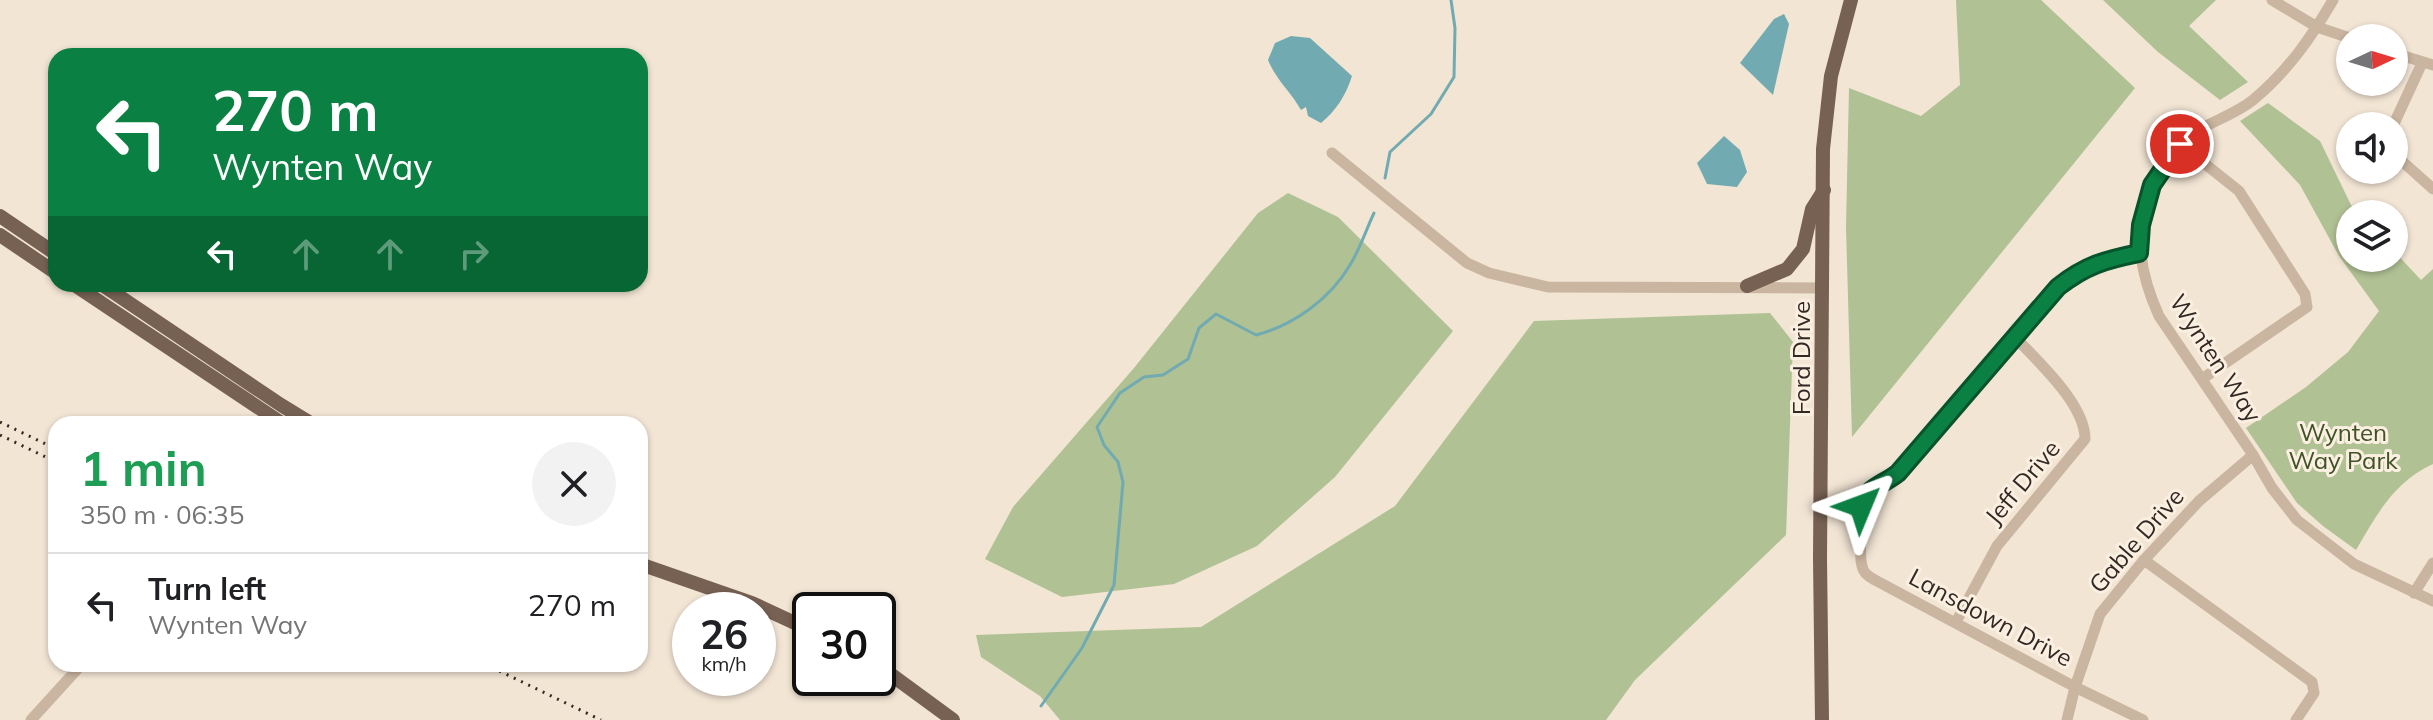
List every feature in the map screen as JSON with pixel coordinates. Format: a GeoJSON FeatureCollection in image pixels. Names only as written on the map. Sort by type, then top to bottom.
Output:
{"type":"FeatureCollection","features":[{"type":"Feature","properties":{"kind":"main road","name":"Ford Drive"},"geometry":{"type":"LineString","coordinates":[[1822,720],[1823,149],[1831,76],[1851,0]]}},
{"type":"Feature","properties":{"kind":"main road"},"geometry":{"type":"LineString","coordinates":[[1747,286],[1787,269],[1803,249],[1812,209],[1824,190]]}},
{"type":"Feature","properties":{"kind":"main road"},"geometry":{"type":"LineString","coordinates":[[0,216],[48,249]]}},
{"type":"Feature","properties":{"kind":"main road"},"geometry":{"type":"LineString","coordinates":[[0,235],[48,268]]}},
{"type":"Feature","properties":{"kind":"main road"},"geometry":{"type":"LineString","coordinates":[[85,292],[271,416]]}},
{"type":"Feature","properties":{"kind":"main road"},"geometry":{"type":"LineString","coordinates":[[113,292],[295,416]]}},
{"type":"Feature","properties":{"kind":"main road"},"geometry":{"type":"LineString","coordinates":[[648,567],[752,603],[792,622]]}},
{"type":"Feature","properties":{"kind":"main road"},"geometry":{"type":"LineString","coordinates":[[896,678],[953,720]]}},
{"type":"Feature","properties":{"kind":"street"},"geometry":{"type":"LineString","coordinates":[[2272,0],[2317,27],[2336,33]]}},
{"type":"Feature","properties":{"kind":"street","name":"Wynten Way"},"geometry":{"type":"LineString","coordinates":[[2333,0],[2283,74],[2249,103],[2180,144],[2152,185],[2141,225],[2139,253],[2147,291],[2159,316],[2272,488],[2297,520],[2354,564],[2433,601]]}},
{"type":"Feature","properties":{"kind":"street"},"geometry":{"type":"LineString","coordinates":[[2401,112],[2428,64],[2408,58]]}},
{"type":"Feature","properties":{"kind":"street"},"geometry":{"type":"LineString","coordinates":[[2180,144],[2239,191],[2305,294],[2307,307],[2202,379]]}},
{"type":"Feature","properties":{"kind":"street"},"geometry":{"type":"LineString","coordinates":[[1332,153],[1467,263],[1489,273],[1548,287],[1823,288]]}},
{"type":"Feature","properties":{"kind":"street"},"geometry":{"type":"LineString","coordinates":[[2408,167],[2433,189]]}},
{"type":"Feature","properties":{"kind":"street","name":"Lansdown Drive"},"geometry":{"type":"LineString","coordinates":[[2139,253],[2103,260],[2077,272],[2058,287],[1898,473],[1870,489],[1861,506],[1862,566],[1867,575],[2075,687],[2143,720]]}},
{"type":"Feature","properties":{"kind":"street","name":"Jeff Drive"},"geometry":{"type":"LineString","coordinates":[[1956,622],[1997,546],[2085,439],[2080,416],[2052,377],[2016,338]]}},
{"type":"Feature","properties":{"kind":"street","name":"Gable Drive"},"geometry":{"type":"LineString","coordinates":[[2067,720],[2100,614],[2144,560],[2199,501],[2253,455]]}},
{"type":"Feature","properties":{"kind":"street"},"geometry":{"type":"LineString","coordinates":[[2144,560],[2312,682],[2314,693],[2296,720]]}},
{"type":"Feature","properties":{"kind":"street"},"geometry":{"type":"LineString","coordinates":[[2414,593],[2433,563]]}},
{"type":"Feature","properties":{"kind":"street"},"geometry":{"type":"LineString","coordinates":[[31,720],[75,672]]}},
{"type":"Feature","properties":{"kind":"green space"},"geometry":{"type":"Polygon","coordinates":[[[1956,0],[2041,0],[2135,88],[1852,437],[1846,227],[1849,88],[1921,116],[1960,85],[1956,0]]]}},
{"type":"Feature","properties":{"kind":"green space"},"geometry":{"type":"Polygon","coordinates":[[[2103,0],[2216,0],[2189,26],[2248,82],[2220,100],[2158,52],[2103,0]]]}},
{"type":"Feature","properties":{"kind":"green space","name":"Wynten Way Park"},"geometry":{"type":"Polygon","coordinates":[[[2268,103],[2320,141],[2336,174],[2336,184],[2341,184],[2349,200],[2336,200],[2336,251],[2300,185],[2240,121],[2268,103]]]}},
{"type":"Feature","properties":{"kind":"green space"},"geometry":{"type":"Polygon","coordinates":[[[1288,193],[1338,217],[1453,331],[1335,477],[1257,546],[1174,584],[1062,597],[985,559],[1013,507],[1134,368],[1258,213],[1288,193]]]}},
{"type":"Feature","properties":{"kind":"green space","name":"Wynten Way Park"},"geometry":{"type":"Polygon","coordinates":[[[2408,266],[2421,280],[2433,269],[2433,464],[2419,471],[2397,490],[2379,512],[2356,550],[2297,503],[2246,428],[2306,387],[2348,352],[2379,311],[2351,272],[2408,272],[2408,266]]]}},
{"type":"Feature","properties":{"kind":"green space"},"geometry":{"type":"Polygon","coordinates":[[[1770,313],[1793,342],[1786,535],[1635,680],[1606,720],[1060,720],[1040,696],[981,657],[976,635],[1201,627],[1395,506],[1534,321],[1770,313]]]}},
{"type":"Feature","properties":{"kind":"water"},"geometry":{"type":"Polygon","coordinates":[[[1784,14],[1789,24],[1773,95],[1740,63],[1774,19],[1784,14]]]}},
{"type":"Feature","properties":{"kind":"water"},"geometry":{"type":"Polygon","coordinates":[[[1291,36],[1310,38],[1352,76],[1340,102],[1321,123],[1308,116],[1306,107],[1301,110],[1268,60],[1275,43],[1291,36]]]}},
{"type":"Feature","properties":{"kind":"water"},"geometry":{"type":"Polygon","coordinates":[[[1724,136],[1740,150],[1747,172],[1737,187],[1707,184],[1697,163],[1724,136]]]}},
{"type":"Feature","properties":{"kind":"waterway"},"geometry":{"type":"LineString","coordinates":[[1385,178],[1390,152],[1431,114],[1454,77],[1455,28],[1451,0]]}},
{"type":"Feature","properties":{"kind":"waterway"},"geometry":{"type":"LineString","coordinates":[[1041,706],[1082,648],[1114,585],[1123,482],[1118,462],[1104,445],[1097,427],[1120,393],[1144,377],[1163,375],[1188,359],[1199,328],[1216,314],[1256,335],[1284,325],[1310,309],[1342,277],[1357,253],[1374,213]]}},
{"type":"Feature","properties":{"kind":"railway"},"geometry":{"type":"LineString","coordinates":[[0,422],[48,445]]}},
{"type":"Feature","properties":{"kind":"railway"},"geometry":{"type":"LineString","coordinates":[[0,435],[48,458]]}},
{"type":"Feature","properties":{"kind":"railway"},"geometry":{"type":"LineString","coordinates":[[502,672],[601,720]]}},
{"type":"Feature","properties":{"kind":"route"},"geometry":{"type":"LineString","coordinates":[[1861,506],[1870,489],[1898,473],[2058,287],[2077,272],[2103,260],[2139,253],[2141,225],[2152,185],[2180,144]]}}]}
